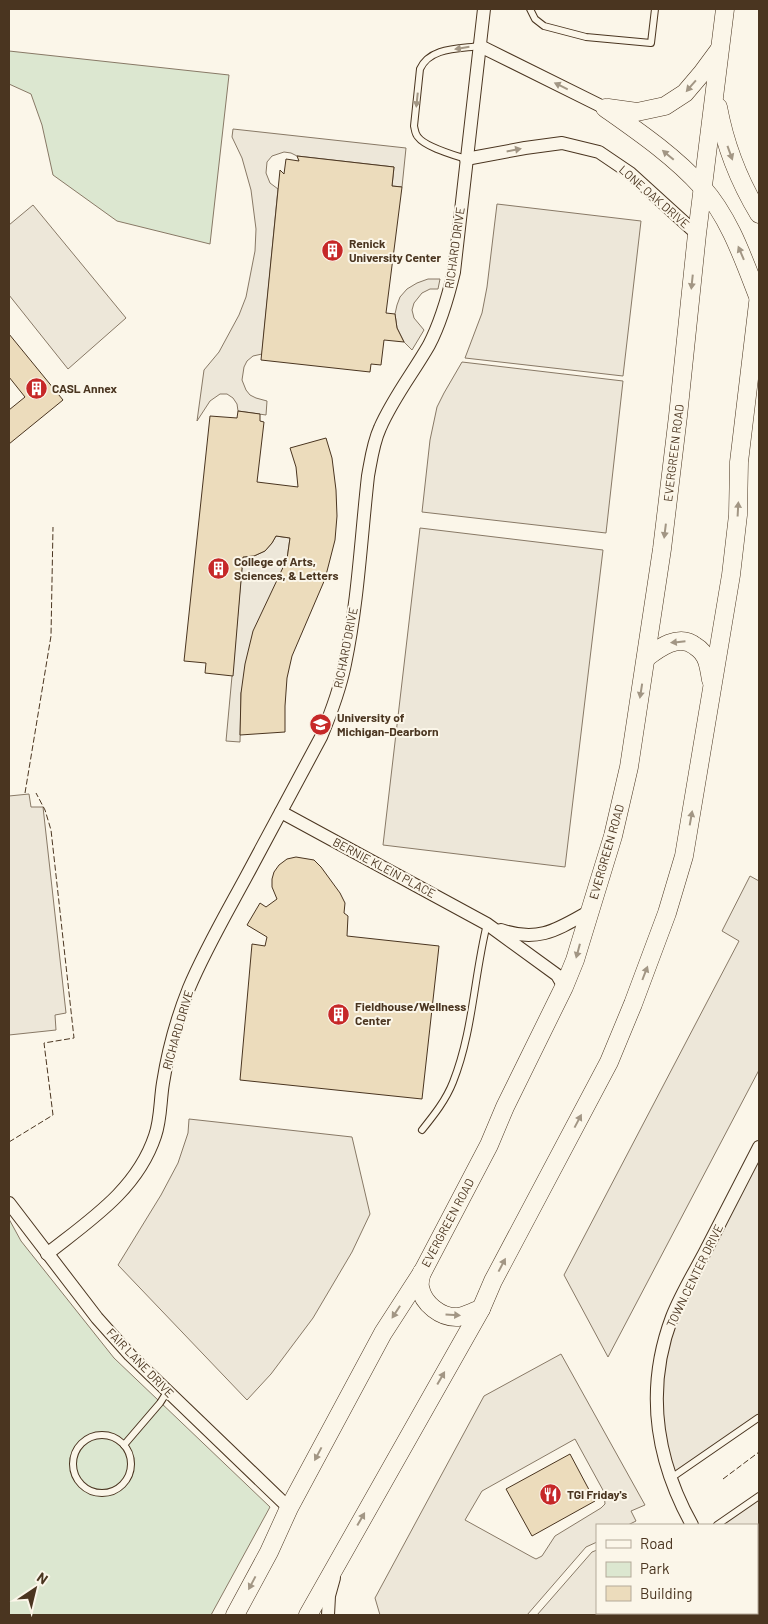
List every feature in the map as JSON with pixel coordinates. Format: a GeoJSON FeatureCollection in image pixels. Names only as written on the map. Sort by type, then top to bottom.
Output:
{"type":"FeatureCollection","features":[{"type":"Feature","properties":{"kind":"street","name":"RICHARD DRIVE"},"geometry":{"type":"LineString","coordinates":[[47,1254],[111,1203],[129,1184],[150,1149],[159,1122],[163,1083],[169,1055],[188,990],[206,951],[321,737],[340,686],[348,644],[373,450],[380,428],[429,344],[446,304],[454,272],[484,9]]}},
{"type":"Feature","properties":{"kind":"street","name":"EVERGREEN ROAD"},"geometry":{"type":"LineString","coordinates":[[235,1615],[269,1552],[289,1508],[383,1333],[422,1271],[489,1145],[575,960],[613,836],[629,768],[666,521],[697,234],[725,9]]}},
{"type":"Feature","properties":{"kind":"street"},"geometry":{"type":"LineString","coordinates":[[480,46],[605,108],[645,136],[684,169],[703,189],[721,215],[736,242],[759,299]]}},
{"type":"Feature","properties":{"kind":"street"},"geometry":{"type":"LineString","coordinates":[[605,108],[636,112],[665,106],[685,93],[720,48]]}},
{"type":"Feature","properties":{"kind":"street"},"geometry":{"type":"LineString","coordinates":[[716,89],[720,118],[728,147],[738,175],[759,214]]}},
{"type":"Feature","properties":{"kind":"street","name":"LONE OAK DRIVE"},"geometry":{"type":"LineString","coordinates":[[466,159],[562,143],[599,152],[630,173],[697,234]]}},
{"type":"Feature","properties":{"kind":"street"},"geometry":{"type":"LineString","coordinates":[[308,1615],[481,1309],[493,1281],[609,1062],[667,913],[684,856],[733,557],[738,514],[739,462],[759,295]]}},
{"type":"Feature","properties":{"kind":"street"},"geometry":{"type":"LineString","coordinates":[[750,371],[759,351]]}},
{"type":"Feature","properties":{"kind":"street"},"geometry":{"type":"LineString","coordinates":[[646,658],[662,646],[675,641],[690,642],[700,649],[707,660],[713,688]]}},
{"type":"Feature","properties":{"kind":"street","name":"BERNIE KLEIN PLACE"},"geometry":{"type":"LineString","coordinates":[[281,812],[487,924],[557,975],[564,987]]}},
{"type":"Feature","properties":{"kind":"street","name":"BERNIE KLEIN PLACE"},"geometry":{"type":"LineString","coordinates":[[487,924],[526,936],[554,931],[590,911]]}},
{"type":"Feature","properties":{"kind":"street","name":"TOWN CENTER DRIVE"},"geometry":{"type":"LineString","coordinates":[[691,1524],[682,1508],[660,1444],[656,1413],[659,1373],[667,1332],[681,1298],[759,1147]]}},
{"type":"Feature","properties":{"kind":"street","name":"FAIR LANE DRIVE"},"geometry":{"type":"LineString","coordinates":[[9,1203],[97,1318],[130,1355],[289,1508]]}},
{"type":"Feature","properties":{"kind":"street"},"geometry":{"type":"LineString","coordinates":[[422,1271],[419,1285],[423,1297],[432,1308],[444,1314],[458,1317],[481,1309]]}},
{"type":"Feature","properties":{"kind":"street"},"geometry":{"type":"LineString","coordinates":[[328,1615],[329,1596],[337,1562]]}},
{"type":"Feature","properties":{"kind":"lane"},"geometry":{"type":"LineString","coordinates":[[530,9],[535,19],[544,26],[586,37],[651,43],[655,9]]}},
{"type":"Feature","properties":{"kind":"lane"},"geometry":{"type":"LineString","coordinates":[[466,159],[429,145],[419,139],[415,133],[414,126],[420,69],[424,60],[432,55],[480,46]]}},
{"type":"Feature","properties":{"kind":"lane"},"geometry":{"type":"LineString","coordinates":[[422,1130],[442,1104],[453,1083],[462,1057],[480,953],[487,924]]}},
{"type":"Feature","properties":{"kind":"lane"},"geometry":{"type":"LineString","coordinates":[[124,1445],[168,1392]]}},
{"type":"Feature","properties":{"kind":"lane"},"geometry":{"type":"LineString","coordinates":[[671,1478],[758,1418]]}},
{"type":"Feature","properties":{"kind":"lane"},"geometry":{"type":"LineString","coordinates":[[93,1436],[111,1436],[124,1445],[131,1463],[125,1481],[118,1488],[109,1492],[99,1492],[89,1490],[81,1484],[74,1471],[74,1457],[84,1440],[93,1436]]}},
{"type":"Feature","properties":{"kind":"lane"},"geometry":{"type":"LineString","coordinates":[[718,1524],[759,1496]]}},
{"type":"Feature","properties":{"kind":"green space"},"geometry":{"type":"Polygon","coordinates":[[[9,51],[229,75],[210,244],[117,221],[53,175],[42,125],[31,94],[9,84],[9,51]]]}},
{"type":"Feature","properties":{"kind":"green space"},"geometry":{"type":"Polygon","coordinates":[[[9,1219],[21,1241],[114,1358],[270,1507],[211,1615],[9,1615],[9,1219]]]}},
{"type":"Feature","properties":{"kind":"shaded area"},"geometry":{"type":"Polygon","coordinates":[[[233,129],[406,148],[402,187],[392,186],[394,167],[297,156],[284,152],[272,156],[267,162],[266,173],[270,183],[278,189],[262,354],[253,356],[247,361],[242,380],[250,395],[267,401],[266,415],[238,411],[237,404],[233,398],[227,394],[220,394],[210,401],[197,421],[204,370],[219,352],[239,315],[246,297],[255,251],[256,229],[251,190],[242,158],[232,137],[233,129]]]}},
{"type":"Feature","properties":{"kind":"shaded area"},"geometry":{"type":"Polygon","coordinates":[[[497,204],[641,221],[623,376],[465,358],[482,313],[497,204]]]}},
{"type":"Feature","properties":{"kind":"shaded area"},"geometry":{"type":"Polygon","coordinates":[[[33,205],[126,318],[68,369],[9,295],[9,225],[33,205]]]}},
{"type":"Feature","properties":{"kind":"shaded area"},"geometry":{"type":"Polygon","coordinates":[[[428,279],[440,279],[438,289],[430,289],[422,293],[414,303],[412,310],[414,318],[424,330],[412,350],[404,342],[397,328],[395,314],[397,305],[400,297],[407,289],[428,279]]]}},
{"type":"Feature","properties":{"kind":"shaded area"},"geometry":{"type":"Polygon","coordinates":[[[462,362],[623,381],[606,533],[422,512],[430,440],[437,407],[462,362]]]}},
{"type":"Feature","properties":{"kind":"shaded area"},"geometry":{"type":"Polygon","coordinates":[[[420,528],[603,550],[565,867],[383,845],[420,528]]]}},
{"type":"Feature","properties":{"kind":"shaded area"},"geometry":{"type":"Polygon","coordinates":[[[276,536],[290,538],[287,559],[241,693],[240,742],[226,741],[243,557],[254,556],[265,551],[276,536]]]}},
{"type":"Feature","properties":{"kind":"shaded area"},"geometry":{"type":"Polygon","coordinates":[[[29,794],[31,807],[43,807],[66,1013],[55,1015],[56,1030],[9,1035],[9,796],[29,794]]]}},
{"type":"Feature","properties":{"kind":"shaded area"},"geometry":{"type":"Polygon","coordinates":[[[750,876],[759,881],[759,1070],[608,1357],[564,1275],[739,941],[722,931],[750,876]]]}},
{"type":"Feature","properties":{"kind":"shaded area"},"geometry":{"type":"Polygon","coordinates":[[[189,1119],[352,1137],[370,1214],[352,1252],[313,1318],[271,1374],[247,1400],[118,1265],[161,1195],[178,1163],[188,1133],[189,1119]]]}},
{"type":"Feature","properties":{"kind":"shaded area"},"geometry":{"type":"Polygon","coordinates":[[[759,1147],[759,1419],[671,1478],[658,1425],[667,1332],[759,1147]]]}},
{"type":"Feature","properties":{"kind":"shaded area"},"geometry":{"type":"Polygon","coordinates":[[[561,1354],[645,1505],[631,1511],[636,1521],[630,1524],[596,1524],[596,1542],[586,1547],[527,1615],[380,1615],[375,1598],[484,1396],[561,1354]],[[575,1439],[482,1491],[465,1520],[536,1559],[542,1556],[555,1536],[605,1504],[604,1492],[575,1439]]]}},
{"type":"Feature","properties":{"kind":"shaded area"},"geometry":{"type":"Polygon","coordinates":[[[759,1496],[759,1615],[741,1614],[758,1614],[758,1524],[718,1524],[759,1496]]]}},
{"type":"Feature","properties":{"kind":"shaded area"},"geometry":{"type":"Polygon","coordinates":[[[596,1550],[596,1614],[699,1615],[537,1615],[592,1552],[596,1550]]]}},
{"type":"Feature","properties":{"kind":"building","name":"Renick University Center"},"geometry":{"type":"Polygon","coordinates":[[[297,156],[394,167],[392,186],[402,187],[386,313],[395,314],[397,328],[404,342],[384,340],[381,365],[371,364],[370,372],[261,360],[280,170],[284,174],[286,159],[299,161],[297,156]]]}},
{"type":"Feature","properties":{"kind":"building","name":"CASL Annex"},"geometry":{"type":"Polygon","coordinates":[[[9,334],[63,400],[9,444],[9,410],[25,397],[9,377],[9,334]]]}},
{"type":"Feature","properties":{"kind":"building","name":"College of Arts, Sciences, & Letters"},"geometry":{"type":"Polygon","coordinates":[[[238,411],[260,414],[260,421],[264,422],[257,482],[298,487],[296,467],[290,448],[326,438],[332,458],[337,516],[335,540],[325,579],[292,656],[287,678],[285,732],[240,735],[241,693],[245,664],[253,631],[287,559],[290,538],[276,536],[265,551],[254,556],[243,557],[233,676],[205,673],[206,663],[184,661],[210,416],[237,418],[238,411]]]}},
{"type":"Feature","properties":{"kind":"building","name":"Fieldhouse/Wellness Center"},"geometry":{"type":"Polygon","coordinates":[[[296,857],[314,860],[340,893],[345,903],[344,913],[348,916],[347,936],[439,946],[422,1099],[240,1080],[252,944],[265,946],[267,937],[247,925],[260,903],[266,907],[277,899],[272,887],[274,872],[287,859],[296,857]]]}},
{"type":"Feature","properties":{"kind":"building","name":"TGI Friday's"},"geometry":{"type":"Polygon","coordinates":[[[570,1454],[595,1501],[532,1536],[506,1489],[570,1454]]]}},
{"type":"Feature","properties":{"kind":"fence"},"geometry":{"type":"LineString","coordinates":[[25,793],[51,636],[53,527]]}},
{"type":"Feature","properties":{"kind":"fence"},"geometry":{"type":"LineString","coordinates":[[9,1142],[53,1115],[44,1043],[74,1038],[51,830],[45,810],[36,793]]}},
{"type":"Feature","properties":{"kind":"fence"},"geometry":{"type":"LineString","coordinates":[[723,1479],[759,1452]]}},
{"type":"Feature","properties":{"kind":"place","name":"Renick University Center"},"geometry":{"type":"Point","coordinates":[333,251]}},
{"type":"Feature","properties":{"kind":"place","name":"CASL Annex"},"geometry":{"type":"Point","coordinates":[36,389]}},
{"type":"Feature","properties":{"kind":"place","name":"College of Arts, Sciences, & Letters"},"geometry":{"type":"Point","coordinates":[218,569]}},
{"type":"Feature","properties":{"kind":"place","name":"University of Michigan-Dearborn"},"geometry":{"type":"Point","coordinates":[321,725]}},
{"type":"Feature","properties":{"kind":"place","name":"Fieldhouse/Wellness Center"},"geometry":{"type":"Point","coordinates":[339,1014]}},
{"type":"Feature","properties":{"kind":"place","name":"TGI Friday's"},"geometry":{"type":"Point","coordinates":[551,1495]}}]}
